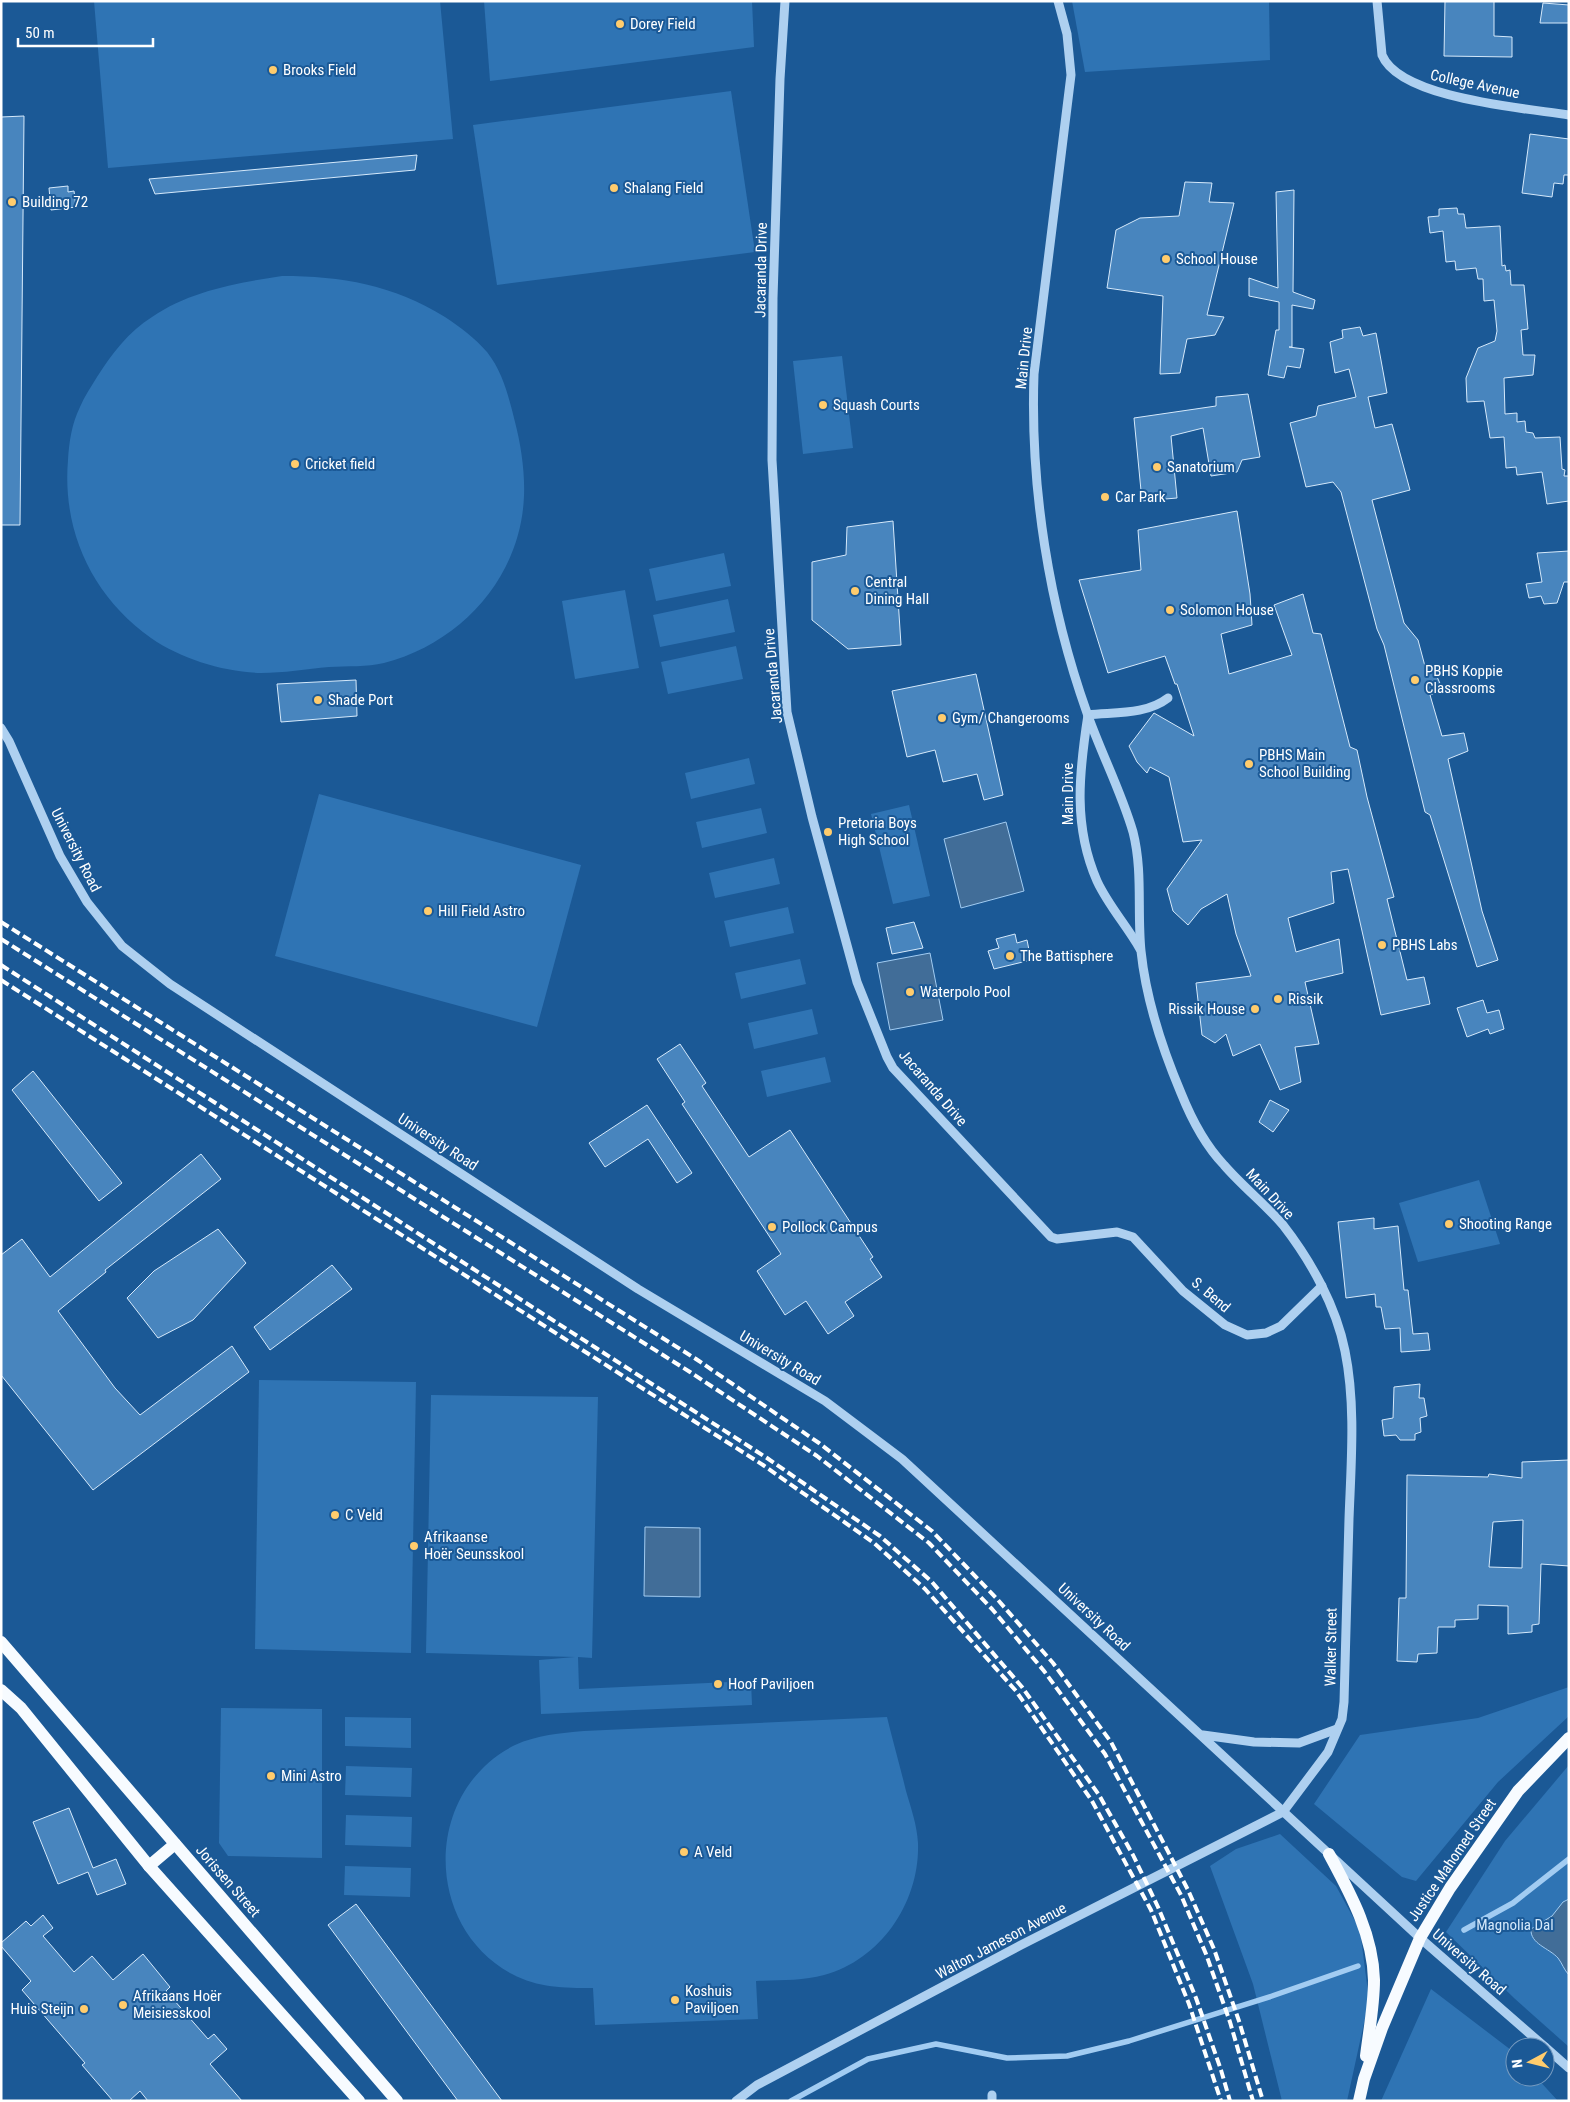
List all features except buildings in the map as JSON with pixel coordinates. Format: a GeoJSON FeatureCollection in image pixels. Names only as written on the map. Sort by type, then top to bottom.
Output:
{"type":"FeatureCollection","features":[{"type":"Feature","properties":{"kind":"main road","name":"Jorissen Street"},"geometry":{"type":"LineString","coordinates":[[1,1642],[397,2101]]}},
{"type":"Feature","properties":{"kind":"main road"},"geometry":{"type":"LineString","coordinates":[[1,1690],[21,1708],[149,1866],[358,2101]]}},
{"type":"Feature","properties":{"kind":"main road","name":"Justice Mahomed Street"},"geometry":{"type":"LineString","coordinates":[[1358,2101],[1382,2028],[1420,1938],[1450,1888],[1518,1790],[1569,1738]]}},
{"type":"Feature","properties":{"kind":"main road"},"geometry":{"type":"LineString","coordinates":[[149,1866],[175,1844]]}},
{"type":"Feature","properties":{"kind":"main road"},"geometry":{"type":"LineString","coordinates":[[1328,1854],[1350,1892],[1361,1918],[1374,1978],[1364,2079]]}},
{"type":"Feature","properties":{"kind":"street","name":"Jacaranda Drive"},"geometry":{"type":"LineString","coordinates":[[785,1],[779,89],[772,460],[787,712],[812,817],[857,982],[890,1063],[1047,1234],[1057,1239],[1085,1237]]}},
{"type":"Feature","properties":{"kind":"street","name":"Main Drive"},"geometry":{"type":"LineString","coordinates":[[1058,1],[1066,34],[1071,75],[1034,374],[1033,405],[1042,526],[1060,629],[1088,715],[1133,832],[1139,870],[1141,949],[1157,1028],[1181,1094],[1203,1137],[1221,1163],[1282,1225],[1322,1286],[1345,1349],[1349,1383],[1351,1465]]}},
{"type":"Feature","properties":{"kind":"street","name":"College Avenue"},"geometry":{"type":"LineString","coordinates":[[1377,1],[1382,55],[1393,72],[1439,93],[1569,116]]}},
{"type":"Feature","properties":{"kind":"street"},"geometry":{"type":"LineString","coordinates":[[1088,715],[1145,710],[1168,698]]}},
{"type":"Feature","properties":{"kind":"street","name":"Main Drive"},"geometry":{"type":"LineString","coordinates":[[1088,715],[1081,764],[1079,808],[1082,836],[1098,881],[1141,949]]}},
{"type":"Feature","properties":{"kind":"street","name":"University Road"},"geometry":{"type":"LineString","coordinates":[[1,728],[69,874],[106,928],[139,962],[638,1289],[825,1401],[858,1424],[902,1459],[1202,1735],[1328,1854],[1420,1938],[1534,2037]]}},
{"type":"Feature","properties":{"kind":"street","name":"S. Bend"},"geometry":{"type":"LineString","coordinates":[[1085,1237],[1117,1232],[1133,1237],[1183,1291],[1225,1325],[1247,1335],[1266,1333],[1281,1326],[1322,1286]]}},
{"type":"Feature","properties":{"kind":"street","name":"Walker Street"},"geometry":{"type":"LineString","coordinates":[[1283,1812],[1328,1752],[1342,1718],[1351,1465]]}},
{"type":"Feature","properties":{"kind":"street"},"geometry":{"type":"LineString","coordinates":[[1202,1735],[1254,1742],[1299,1743],[1337,1730]]}},
{"type":"Feature","properties":{"kind":"street","name":"Walton Jameson Avenue"},"geometry":{"type":"LineString","coordinates":[[736,2101],[757,2085],[1004,1954],[1283,1812]]}},
{"type":"Feature","properties":{"kind":"street","name":"University Road"},"geometry":{"type":"LineString","coordinates":[[1555,2056],[1569,2068]]}},
{"type":"Feature","properties":{"kind":"green space","name":"Brooks Field"},"geometry":{"type":"Polygon","coordinates":[[[94,1],[440,1],[453,139],[108,168],[94,1]]]}},
{"type":"Feature","properties":{"kind":"green space","name":"Dorey Field"},"geometry":{"type":"Polygon","coordinates":[[[484,1],[752,1],[754,47],[490,81],[484,1]]]}},
{"type":"Feature","properties":{"kind":"green space"},"geometry":{"type":"Polygon","coordinates":[[[1072,1],[1269,1],[1270,60],[1085,72],[1072,1]]]}},
{"type":"Feature","properties":{"kind":"green space","name":"Shalang Field"},"geometry":{"type":"Polygon","coordinates":[[[731,91],[755,252],[497,285],[473,125],[731,91]]]}},
{"type":"Feature","properties":{"kind":"green space","name":"Cricket field"},"geometry":{"type":"Polygon","coordinates":[[[282,276],[325,278],[366,284],[406,297],[426,306],[462,329],[487,352],[493,360],[505,386],[510,404],[521,449],[524,487],[520,526],[512,553],[499,579],[482,602],[461,623],[438,640],[412,653],[384,663],[261,673],[232,670],[189,658],[151,638],[130,621],[112,602],[97,582],[85,560],[76,536],[70,512],[67,486],[71,433],[84,400],[114,352],[128,336],[144,323],[182,301],[214,289],[282,276]]]}},
{"type":"Feature","properties":{"kind":"green space","name":"Squash Courts"},"geometry":{"type":"Polygon","coordinates":[[[842,356],[853,448],[803,454],[793,361],[842,356]]]}},
{"type":"Feature","properties":{"kind":"green space"},"geometry":{"type":"Polygon","coordinates":[[[724,553],[731,586],[656,601],[649,569],[724,553]]]}},
{"type":"Feature","properties":{"kind":"green space"},"geometry":{"type":"Polygon","coordinates":[[[625,590],[639,668],[575,679],[562,601],[625,590]]]}},
{"type":"Feature","properties":{"kind":"green space"},"geometry":{"type":"Polygon","coordinates":[[[728,599],[735,632],[660,647],[653,615],[728,599]]]}},
{"type":"Feature","properties":{"kind":"green space"},"geometry":{"type":"Polygon","coordinates":[[[736,646],[743,679],[668,694],[661,662],[736,646]]]}},
{"type":"Feature","properties":{"kind":"green space"},"geometry":{"type":"Polygon","coordinates":[[[749,758],[755,784],[691,799],[685,773],[749,758]]]}},
{"type":"Feature","properties":{"kind":"green space","name":"Hill Field Astro"},"geometry":{"type":"Polygon","coordinates":[[[319,794],[581,865],[537,1027],[275,956],[319,794]]]}},
{"type":"Feature","properties":{"kind":"green space"},"geometry":{"type":"Polygon","coordinates":[[[909,805],[930,896],[893,904],[871,814],[909,805]]]}},
{"type":"Feature","properties":{"kind":"green space"},"geometry":{"type":"Polygon","coordinates":[[[761,808],[767,833],[702,848],[696,822],[761,808]]]}},
{"type":"Feature","properties":{"kind":"green space"},"geometry":{"type":"Polygon","coordinates":[[[774,858],[780,884],[715,898],[709,873],[774,858]]]}},
{"type":"Feature","properties":{"kind":"green space"},"geometry":{"type":"Polygon","coordinates":[[[788,907],[794,933],[730,947],[724,921],[788,907]]]}},
{"type":"Feature","properties":{"kind":"green space"},"geometry":{"type":"Polygon","coordinates":[[[800,959],[806,984],[741,999],[735,973],[800,959]]]}},
{"type":"Feature","properties":{"kind":"green space"},"geometry":{"type":"Polygon","coordinates":[[[812,1009],[818,1034],[754,1049],[748,1023],[812,1009]]]}},
{"type":"Feature","properties":{"kind":"green space"},"geometry":{"type":"Polygon","coordinates":[[[825,1057],[831,1082],[767,1097],[761,1071],[825,1057]]]}},
{"type":"Feature","properties":{"kind":"green space","name":"Shooting Range"},"geometry":{"type":"Polygon","coordinates":[[[1479,1180],[1500,1244],[1418,1262],[1399,1203],[1479,1180]]]}},
{"type":"Feature","properties":{"kind":"green space","name":"C Veld"},"geometry":{"type":"Polygon","coordinates":[[[259,1380],[416,1382],[411,1653],[255,1649],[259,1380]]]}},
{"type":"Feature","properties":{"kind":"green space"},"geometry":{"type":"Polygon","coordinates":[[[431,1395],[598,1397],[592,1658],[578,1657],[579,1689],[751,1681],[752,1705],[541,1714],[539,1660],[575,1657],[426,1653],[431,1395]]]}},
{"type":"Feature","properties":{"kind":"green space"},"geometry":{"type":"Polygon","coordinates":[[[1569,1687],[1569,1716],[1498,1782],[1416,1881],[1402,1877],[1314,1804],[1360,1735],[1478,1718],[1569,1687]]]}},
{"type":"Feature","properties":{"kind":"green space","name":"Mini Astro"},"geometry":{"type":"Polygon","coordinates":[[[221,1708],[322,1709],[322,1858],[228,1856],[219,1843],[221,1708]]]}},
{"type":"Feature","properties":{"kind":"green space"},"geometry":{"type":"Polygon","coordinates":[[[345,1717],[411,1718],[411,1748],[345,1746],[345,1717]]]}},
{"type":"Feature","properties":{"kind":"green space"},"geometry":{"type":"Polygon","coordinates":[[[887,1717],[914,1817],[918,1843],[917,1865],[912,1886],[904,1906],[894,1925],[880,1941],[863,1956],[845,1967],[824,1975],[808,1978],[756,1981],[758,2019],[595,2025],[593,1988],[541,1985],[522,1979],[512,1974],[483,1952],[462,1924],[450,1893],[446,1859],[450,1825],[463,1793],[485,1766],[515,1745],[540,1737],[584,1731],[887,1717]]]}},
{"type":"Feature","properties":{"kind":"green space","name":"Magnolia Dal"},"geometry":{"type":"Polygon","coordinates":[[[1569,1765],[1569,2047],[1514,1998],[1446,1932],[1505,1841],[1569,1765]]]}},
{"type":"Feature","properties":{"kind":"green space"},"geometry":{"type":"Polygon","coordinates":[[[346,1766],[412,1768],[411,1797],[345,1795],[346,1766]]]}},
{"type":"Feature","properties":{"kind":"green space"},"geometry":{"type":"Polygon","coordinates":[[[346,1815],[412,1817],[411,1847],[345,1845],[346,1815]]]}},
{"type":"Feature","properties":{"kind":"green space"},"geometry":{"type":"Polygon","coordinates":[[[1280,1834],[1336,1886],[1360,1930],[1369,2000],[1347,2101],[1282,2101],[1253,1984],[1210,1866],[1236,1849],[1280,1834]]]}},
{"type":"Feature","properties":{"kind":"green space"},"geometry":{"type":"Polygon","coordinates":[[[345,1866],[411,1868],[410,1897],[344,1895],[345,1866]]]}},
{"type":"Feature","properties":{"kind":"green space"},"geometry":{"type":"Polygon","coordinates":[[[1431,1989],[1505,2045],[1505,2087],[1545,2087],[1558,2101],[1381,2101],[1431,1989]]]}},
{"type":"Feature","properties":{"kind":"shaded area"},"geometry":{"type":"Polygon","coordinates":[[[1006,822],[1024,891],[961,908],[944,839],[1006,822]]]}},
{"type":"Feature","properties":{"kind":"shaded area","name":"Waterpolo Pool"},"geometry":{"type":"Polygon","coordinates":[[[930,953],[943,1020],[890,1030],[877,963],[930,953]]]}},
{"type":"Feature","properties":{"kind":"shaded area"},"geometry":{"type":"Polygon","coordinates":[[[645,1527],[700,1528],[700,1597],[644,1596],[645,1527]]]}},
{"type":"Feature","properties":{"kind":"shaded area"},"geometry":{"type":"Polygon","coordinates":[[[1569,1899],[1569,1975],[1558,1958],[1537,1942],[1531,1929],[1552,1916],[1563,1902],[1569,1899]]]}},
{"type":"Feature","properties":{"kind":"waterway"},"geometry":{"type":"LineString","coordinates":[[1464,1930],[1513,1903],[1569,1859]]}},
{"type":"Feature","properties":{"kind":"waterway"},"geometry":{"type":"LineString","coordinates":[[791,2101],[868,2059],[936,2044],[1007,2058],[1067,2056],[1129,2041],[1272,1996],[1358,1966]]}},
{"type":"Feature","properties":{"kind":"railway"},"geometry":{"type":"LineString","coordinates":[[1,922],[696,1359],[819,1443],[932,1531],[998,1600],[1053,1663],[1111,1742],[1188,1890],[1214,1949],[1239,2021],[1263,2101]]}},
{"type":"Feature","properties":{"kind":"railway"},"geometry":{"type":"LineString","coordinates":[[1,939],[690,1372],[817,1456],[929,1543],[992,1609],[1044,1671],[1105,1754],[1181,1895],[1206,1954],[1230,2022],[1253,2101]]}},
{"type":"Feature","properties":{"kind":"railway"},"geometry":{"type":"LineString","coordinates":[[1,965],[767,1458],[880,1536],[932,1582],[1022,1687],[1099,1795],[1133,1855],[1158,1907],[1196,1998],[1230,2101]]}},
{"type":"Feature","properties":{"kind":"railway"},"geometry":{"type":"LineString","coordinates":[[1,980],[763,1465],[874,1543],[925,1589],[1016,1691],[1092,1801],[1151,1910],[1189,2004],[1221,2101]]}},
{"type":"Feature","properties":{"kind":"place","name":"Dorey Field"},"geometry":{"type":"Point","coordinates":[620,24]}},
{"type":"Feature","properties":{"kind":"place","name":"Brooks Field"},"geometry":{"type":"Point","coordinates":[273,70]}},
{"type":"Feature","properties":{"kind":"place","name":"Shalang Field"},"geometry":{"type":"Point","coordinates":[614,188]}},
{"type":"Feature","properties":{"kind":"place","name":"Building 72"},"geometry":{"type":"Point","coordinates":[12,202]}},
{"type":"Feature","properties":{"kind":"place","name":"School House"},"geometry":{"type":"Point","coordinates":[1166,259]}},
{"type":"Feature","properties":{"kind":"place","name":"Squash Courts"},"geometry":{"type":"Point","coordinates":[823,405]}},
{"type":"Feature","properties":{"kind":"place","name":"Cricket field"},"geometry":{"type":"Point","coordinates":[295,464]}},
{"type":"Feature","properties":{"kind":"place","name":"Sanatorium"},"geometry":{"type":"Point","coordinates":[1157,467]}},
{"type":"Feature","properties":{"kind":"place","name":"Car Park"},"geometry":{"type":"Point","coordinates":[1105,497]}},
{"type":"Feature","properties":{"kind":"place","name":"Central Dining Hall"},"geometry":{"type":"Point","coordinates":[855,591]}},
{"type":"Feature","properties":{"kind":"place","name":"Solomon House"},"geometry":{"type":"Point","coordinates":[1170,610]}},
{"type":"Feature","properties":{"kind":"place","name":"PBHS Koppie Classrooms"},"geometry":{"type":"Point","coordinates":[1415,680]}},
{"type":"Feature","properties":{"kind":"place","name":"Shade Port"},"geometry":{"type":"Point","coordinates":[318,700]}},
{"type":"Feature","properties":{"kind":"place","name":"Gym/ Changerooms"},"geometry":{"type":"Point","coordinates":[942,718]}},
{"type":"Feature","properties":{"kind":"place","name":"PBHS Main School Building"},"geometry":{"type":"Point","coordinates":[1249,764]}},
{"type":"Feature","properties":{"kind":"place","name":"Pretoria Boys High School"},"geometry":{"type":"Point","coordinates":[828,832]}},
{"type":"Feature","properties":{"kind":"place","name":"Hill Field Astro"},"geometry":{"type":"Point","coordinates":[428,911]}},
{"type":"Feature","properties":{"kind":"place","name":"PBHS Labs"},"geometry":{"type":"Point","coordinates":[1382,945]}},
{"type":"Feature","properties":{"kind":"place","name":"The Battisphere"},"geometry":{"type":"Point","coordinates":[1010,956]}},
{"type":"Feature","properties":{"kind":"place","name":"Waterpolo Pool"},"geometry":{"type":"Point","coordinates":[910,992]}},
{"type":"Feature","properties":{"kind":"place","name":"Rissik"},"geometry":{"type":"Point","coordinates":[1278,999]}},
{"type":"Feature","properties":{"kind":"place","name":"Rissik House"},"geometry":{"type":"Point","coordinates":[1255,1009]}},
{"type":"Feature","properties":{"kind":"place","name":"Shooting Range"},"geometry":{"type":"Point","coordinates":[1449,1224]}},
{"type":"Feature","properties":{"kind":"place","name":"Pollock Campus"},"geometry":{"type":"Point","coordinates":[772,1227]}},
{"type":"Feature","properties":{"kind":"place","name":"C Veld"},"geometry":{"type":"Point","coordinates":[335,1515]}},
{"type":"Feature","properties":{"kind":"place","name":"Afrikaanse Hoër Seunsskool"},"geometry":{"type":"Point","coordinates":[414,1546]}},
{"type":"Feature","properties":{"kind":"place","name":"Hoof Paviljoen"},"geometry":{"type":"Point","coordinates":[718,1684]}},
{"type":"Feature","properties":{"kind":"place","name":"Mini Astro"},"geometry":{"type":"Point","coordinates":[271,1776]}},
{"type":"Feature","properties":{"kind":"place","name":"A Veld"},"geometry":{"type":"Point","coordinates":[684,1852]}},
{"type":"Feature","properties":{"kind":"place","name":"Koshuis Paviljoen"},"geometry":{"type":"Point","coordinates":[675,2000]}},
{"type":"Feature","properties":{"kind":"place","name":"Afrikaans Hoër Meisiesskool"},"geometry":{"type":"Point","coordinates":[123,2005]}},
{"type":"Feature","properties":{"kind":"place","name":"Huis Steijn"},"geometry":{"type":"Point","coordinates":[84,2009]}}]}
